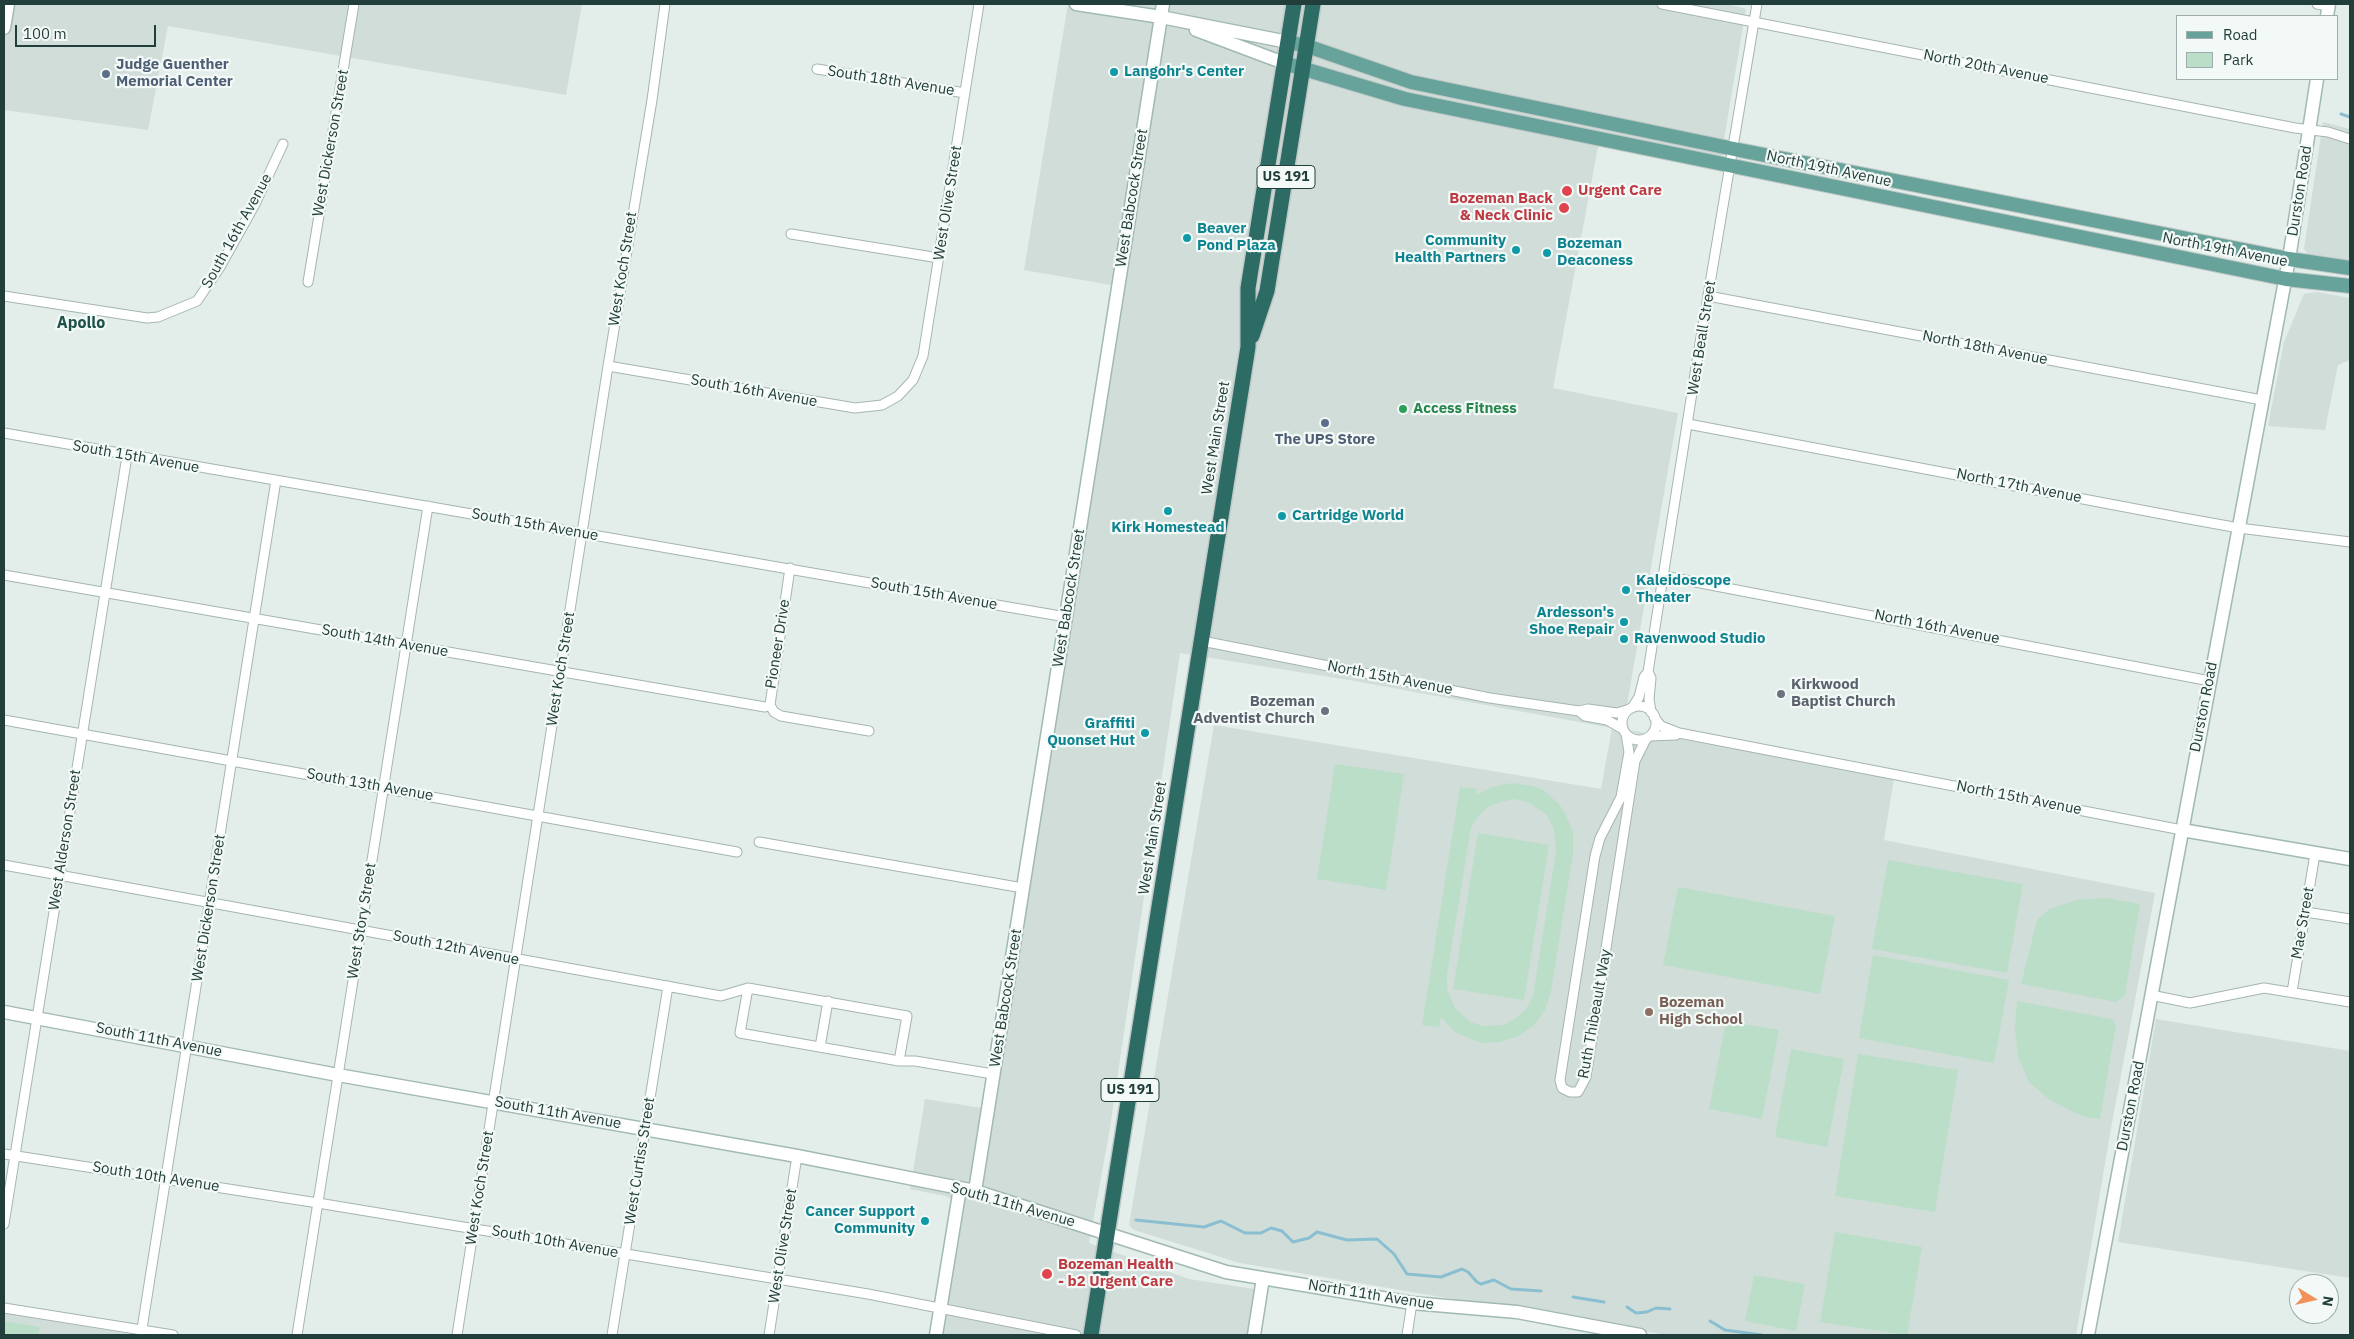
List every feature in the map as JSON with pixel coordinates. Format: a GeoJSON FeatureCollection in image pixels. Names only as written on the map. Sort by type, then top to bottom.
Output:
{"type":"FeatureCollection","features":[{"type":"Feature","properties":{"kind":"highway","name":"West Main Street"},"geometry":{"type":"LineString","coordinates":[[1090,1335],[1248,347],[1248,288],[1294,4]]}},
{"type":"Feature","properties":{"kind":"highway","name":"West Main Street"},"geometry":{"type":"LineString","coordinates":[[1248,347],[1267,291],[1313,4]]}},
{"type":"Feature","properties":{"kind":"main road","name":"North 19th Avenue"},"geometry":{"type":"LineString","coordinates":[[1288,42],[1307,46],[1411,82],[1734,149],[2290,259],[2350,268]]}},
{"type":"Feature","properties":{"kind":"main road","name":"North 19th Avenue"},"geometry":{"type":"LineString","coordinates":[[1284,64],[1304,68],[1405,99],[2286,279],[2350,286]]}},
{"type":"Feature","properties":{"kind":"street"},"geometry":{"type":"LineString","coordinates":[[4,28],[8,4]]}},
{"type":"Feature","properties":{"kind":"street","name":"West Dickerson Street"},"geometry":{"type":"LineString","coordinates":[[308,282],[354,4]]}},
{"type":"Feature","properties":{"kind":"street","name":"West Koch Street"},"geometry":{"type":"LineString","coordinates":[[457,1335],[608,366],[652,100],[665,4]]}},
{"type":"Feature","properties":{"kind":"street","name":"West Olive Street"},"geometry":{"type":"LineString","coordinates":[[898,396],[913,380],[923,356],[979,4]]}},
{"type":"Feature","properties":{"kind":"street"},"geometry":{"type":"LineString","coordinates":[[1076,4],[1161,17],[1288,42]]}},
{"type":"Feature","properties":{"kind":"street","name":"West Babcock Street"},"geometry":{"type":"LineString","coordinates":[[975,1191],[1163,4]]}},
{"type":"Feature","properties":{"kind":"street","name":"North 20th Avenue"},"geometry":{"type":"LineString","coordinates":[[1662,4],[2309,131],[2328,132],[2350,139]]}},
{"type":"Feature","properties":{"kind":"street","name":"West Beall Street"},"geometry":{"type":"LineString","coordinates":[[1631,709],[1639,697],[1644,677],[1648,672],[1757,4]]}},
{"type":"Feature","properties":{"kind":"street"},"geometry":{"type":"LineString","coordinates":[[1161,17],[1284,64]]}},
{"type":"Feature","properties":{"kind":"street","name":"South 18th Avenue"},"geometry":{"type":"LineString","coordinates":[[817,69],[965,94]]}},
{"type":"Feature","properties":{"kind":"street","name":"Durston Road"},"geometry":{"type":"LineString","coordinates":[[2088,1335],[2262,400],[2290,259],[2317,80]]}},
{"type":"Feature","properties":{"kind":"street","name":"South 16th Avenue"},"geometry":{"type":"LineString","coordinates":[[4,296],[134,318],[158,317],[197,301],[220,267],[255,204],[283,144]]}},
{"type":"Feature","properties":{"kind":"street"},"geometry":{"type":"LineString","coordinates":[[791,234],[939,258]]}},
{"type":"Feature","properties":{"kind":"street","name":"North 18th Avenue"},"geometry":{"type":"LineString","coordinates":[[1708,296],[2262,400]]}},
{"type":"Feature","properties":{"kind":"street","name":"South 16th Avenue"},"geometry":{"type":"LineString","coordinates":[[608,366],[855,408],[882,404],[898,396]]}},
{"type":"Feature","properties":{"kind":"street","name":"North 17th Avenue"},"geometry":{"type":"LineString","coordinates":[[1688,424],[2239,528],[2350,542]]}},
{"type":"Feature","properties":{"kind":"street","name":"South 15th Avenue"},"geometry":{"type":"LineString","coordinates":[[4,433],[127,456],[790,568],[1066,617]]}},
{"type":"Feature","properties":{"kind":"street","name":"West Alderson Street"},"geometry":{"type":"LineString","coordinates":[[4,1224],[127,456]]}},
{"type":"Feature","properties":{"kind":"street","name":"West Dickerson Street"},"geometry":{"type":"LineString","coordinates":[[142,1333],[276,480]]}},
{"type":"Feature","properties":{"kind":"street","name":"West Story Street"},"geometry":{"type":"LineString","coordinates":[[297,1335],[428,506]]}},
{"type":"Feature","properties":{"kind":"street","name":"Pioneer Drive"},"geometry":{"type":"LineString","coordinates":[[790,568],[770,705],[774,712],[781,716],[869,731]]}},
{"type":"Feature","properties":{"kind":"street","name":"South 14th Avenue"},"geometry":{"type":"LineString","coordinates":[[4,575],[765,707]]}},
{"type":"Feature","properties":{"kind":"street","name":"North 16th Avenue"},"geometry":{"type":"LineString","coordinates":[[1664,576],[2210,681]]}},
{"type":"Feature","properties":{"kind":"street","name":"North 15th Avenue"},"geometry":{"type":"LineString","coordinates":[[1202,641],[1490,698],[1579,711],[1588,709],[1617,713],[1631,709]]}},
{"type":"Feature","properties":{"kind":"street","name":"West Beall Street"},"geometry":{"type":"LineString","coordinates":[[1648,672],[1651,678],[1648,699],[1653,714]]}},
{"type":"Feature","properties":{"kind":"street"},"geometry":{"type":"LineString","coordinates":[[1642,707],[1653,714],[1655,727],[1648,737],[1635,740],[1625,732],[1623,718],[1631,709],[1642,707]]}},
{"type":"Feature","properties":{"kind":"street","name":"North 15th Avenue"},"geometry":{"type":"LineString","coordinates":[[1579,711],[1586,716],[1608,720],[1625,732]]}},
{"type":"Feature","properties":{"kind":"street","name":"North 15th Avenue"},"geometry":{"type":"LineString","coordinates":[[1653,714],[1661,726],[1689,735],[2182,830],[2350,859]]}},
{"type":"Feature","properties":{"kind":"street","name":"South 13th Avenue"},"geometry":{"type":"LineString","coordinates":[[4,720],[737,852]]}},
{"type":"Feature","properties":{"kind":"street","name":"Ruth Thibeault Way"},"geometry":{"type":"LineString","coordinates":[[1625,732],[1629,752],[1621,798],[1600,838],[1560,1080],[1562,1088],[1570,1092],[1578,1092],[1586,1078],[1635,761],[1648,737]]}},
{"type":"Feature","properties":{"kind":"street","name":"North 15th Avenue"},"geometry":{"type":"LineString","coordinates":[[1648,737],[1689,735]]}},
{"type":"Feature","properties":{"kind":"street"},"geometry":{"type":"LineString","coordinates":[[759,842],[1023,888]]}},
{"type":"Feature","properties":{"kind":"street","name":"Mae Street"},"geometry":{"type":"LineString","coordinates":[[2292,992],[2315,854]]}},
{"type":"Feature","properties":{"kind":"street","name":"South 12th Avenue"},"geometry":{"type":"LineString","coordinates":[[4,865],[721,996],[748,988],[907,1016],[899,1062]]}},
{"type":"Feature","properties":{"kind":"street"},"geometry":{"type":"LineString","coordinates":[[2306,912],[2350,919]]}},
{"type":"Feature","properties":{"kind":"street","name":"West Curtiss Street"},"geometry":{"type":"LineString","coordinates":[[612,1335],[668,986]]}},
{"type":"Feature","properties":{"kind":"street"},"geometry":{"type":"LineString","coordinates":[[748,988],[740,1033],[899,1062],[915,1061],[994,1074]]}},
{"type":"Feature","properties":{"kind":"street"},"geometry":{"type":"LineString","coordinates":[[2151,995],[2190,1003],[2264,988],[2350,1002]]}},
{"type":"Feature","properties":{"kind":"street"},"geometry":{"type":"LineString","coordinates":[[820,1047],[828,1001]]}},
{"type":"Feature","properties":{"kind":"street","name":"South 11th Avenue"},"geometry":{"type":"LineString","coordinates":[[4,1012],[645,1130],[797,1156],[975,1191],[1107,1233]]}},
{"type":"Feature","properties":{"kind":"street","name":"South 10th Avenue"},"geometry":{"type":"LineString","coordinates":[[4,1154],[166,1178],[778,1279],[1076,1335]]}},
{"type":"Feature","properties":{"kind":"street","name":"West Olive Street"},"geometry":{"type":"LineString","coordinates":[[769,1335],[797,1156]]}},
{"type":"Feature","properties":{"kind":"street"},"geometry":{"type":"LineString","coordinates":[[936,1335],[960,1188]]}},
{"type":"Feature","properties":{"kind":"street","name":"North 11th Avenue"},"geometry":{"type":"LineString","coordinates":[[1107,1233],[1200,1265],[1263,1278],[1412,1303],[1517,1312],[1640,1335]]}},
{"type":"Feature","properties":{"kind":"street"},"geometry":{"type":"LineString","coordinates":[[1254,1335],[1263,1278]]}},
{"type":"Feature","properties":{"kind":"street"},"geometry":{"type":"LineString","coordinates":[[1407,1335],[1412,1303]]}},
{"type":"Feature","properties":{"kind":"street"},"geometry":{"type":"LineString","coordinates":[[4,1308],[142,1333],[173,1335]]}},
{"type":"Feature","properties":{"kind":"shaded area"},"geometry":{"type":"Polygon","coordinates":[[[4,4],[582,4],[566,95],[168,26],[148,130],[4,110],[4,4]]]}},
{"type":"Feature","properties":{"kind":"shaded area"},"geometry":{"type":"Polygon","coordinates":[[[1068,4],[1727,4],[1746,9],[1721,157],[1601,131],[1553,388],[1678,413],[1626,710],[1613,727],[1894,778],[1884,840],[2155,893],[2110,1134],[2076,1335],[1667,1335],[1240,1263],[1134,1230],[1129,1225],[1214,725],[1601,789],[1612,728],[1349,680],[1180,653],[1109,1134],[1089,1243],[1189,1279],[1261,1290],[1254,1335],[942,1335],[965,1204],[945,1196],[910,1189],[925,1099],[994,1110],[1123,287],[1024,270],[1068,4]]]}},
{"type":"Feature","properties":{"kind":"shaded area"},"geometry":{"type":"Polygon","coordinates":[[[2323,122],[2350,129],[2350,261],[2321,260],[2308,254],[2304,249],[2323,122]]]}},
{"type":"Feature","properties":{"kind":"shaded area"},"geometry":{"type":"Polygon","coordinates":[[[2317,292],[2350,298],[2350,360],[2338,365],[2325,430],[2268,426],[2284,342],[2304,294],[2317,292]]]}},
{"type":"Feature","properties":{"kind":"shaded area"},"geometry":{"type":"Polygon","coordinates":[[[2156,1019],[2350,1051],[2350,1278],[2339,1276],[2339,1274],[2324,1274],[2118,1242],[2156,1019]]]}},
{"type":"Feature","properties":{"kind":"shaded area"},"geometry":{"type":"Polygon","coordinates":[[[4,1313],[135,1335],[4,1335],[4,1313]]]}},
{"type":"Feature","properties":{"kind":"green space"},"geometry":{"type":"Polygon","coordinates":[[[1335,764],[1404,774],[1386,890],[1317,879],[1335,764]]]}},
{"type":"Feature","properties":{"kind":"green space"},"geometry":{"type":"Polygon","coordinates":[[[1512,783],[1533,786],[1543,790],[1559,804],[1565,813],[1573,832],[1573,854],[1551,991],[1545,1010],[1534,1025],[1519,1036],[1500,1042],[1481,1043],[1455,1032],[1441,1017],[1439,1027],[1422,1025],[1460,787],[1477,789],[1476,795],[1492,787],[1512,783]],[[1513,799],[1491,805],[1479,815],[1471,828],[1447,975],[1447,989],[1455,1008],[1470,1022],[1483,1026],[1504,1025],[1516,1018],[1526,1009],[1533,996],[1556,852],[1554,829],[1547,815],[1528,802],[1513,799]]]}},
{"type":"Feature","properties":{"kind":"green space"},"geometry":{"type":"Polygon","coordinates":[[[1478,833],[1549,845],[1524,1000],[1453,989],[1478,833]]]}},
{"type":"Feature","properties":{"kind":"green space"},"geometry":{"type":"Polygon","coordinates":[[[1888,860],[2023,884],[2007,973],[1872,949],[1888,860]]]}},
{"type":"Feature","properties":{"kind":"green space"},"geometry":{"type":"Polygon","coordinates":[[[1678,887],[1835,916],[1820,994],[1663,965],[1678,887]]]}},
{"type":"Feature","properties":{"kind":"green space"},"geometry":{"type":"Polygon","coordinates":[[[2105,898],[2140,904],[2125,995],[2116,1002],[2021,984],[2037,920],[2050,909],[2076,900],[2105,898]]]}},
{"type":"Feature","properties":{"kind":"green space"},"geometry":{"type":"Polygon","coordinates":[[[1873,955],[2009,980],[1994,1063],[1859,1038],[1873,955]]]}},
{"type":"Feature","properties":{"kind":"green space"},"geometry":{"type":"Polygon","coordinates":[[[2017,1001],[2112,1019],[2116,1025],[2100,1119],[2085,1117],[2069,1110],[2050,1100],[2029,1082],[2018,1057],[2015,1029],[2017,1001]]]}},
{"type":"Feature","properties":{"kind":"green space"},"geometry":{"type":"Polygon","coordinates":[[[1726,1021],[1779,1030],[1762,1119],[1709,1109],[1726,1021]]]}},
{"type":"Feature","properties":{"kind":"green space"},"geometry":{"type":"Polygon","coordinates":[[[1791,1049],[1844,1059],[1827,1147],[1775,1137],[1791,1049]]]}},
{"type":"Feature","properties":{"kind":"green space"},"geometry":{"type":"Polygon","coordinates":[[[1858,1054],[1958,1070],[1935,1212],[1835,1196],[1858,1054]]]}},
{"type":"Feature","properties":{"kind":"green space"},"geometry":{"type":"Polygon","coordinates":[[[1835,1232],[1922,1247],[1907,1335],[1820,1322],[1835,1232]]]}},
{"type":"Feature","properties":{"kind":"green space"},"geometry":{"type":"Polygon","coordinates":[[[1754,1275],[1805,1284],[1796,1331],[1745,1321],[1754,1275]]]}},
{"type":"Feature","properties":{"kind":"green space"},"geometry":{"type":"Polygon","coordinates":[[[4,1321],[40,1327],[38,1335],[4,1335],[4,1321]]]}},
{"type":"Feature","properties":{"kind":"waterway"},"geometry":{"type":"LineString","coordinates":[[2341,114],[2350,117]]}},
{"type":"Feature","properties":{"kind":"waterway"},"geometry":{"type":"LineString","coordinates":[[1136,1220],[1204,1227],[1221,1221],[1245,1233],[1261,1233],[1271,1228],[1282,1231],[1293,1242],[1309,1238],[1317,1232],[1347,1240],[1377,1239],[1394,1254],[1407,1274],[1441,1277],[1462,1269],[1481,1284],[1494,1280],[1511,1289],[1541,1291]]}},
{"type":"Feature","properties":{"kind":"waterway"},"geometry":{"type":"LineString","coordinates":[[1573,1297],[1604,1302]]}},
{"type":"Feature","properties":{"kind":"waterway"},"geometry":{"type":"LineString","coordinates":[[1627,1307],[1636,1313],[1647,1312],[1656,1308],[1670,1309]]}},
{"type":"Feature","properties":{"kind":"waterway"},"geometry":{"type":"LineString","coordinates":[[1710,1321],[1725,1330],[1762,1335]]}},
{"type":"Feature","properties":{"kind":"place","name":"Langohr's Center"},"geometry":{"type":"Point","coordinates":[1114,72]}},
{"type":"Feature","properties":{"kind":"place","name":"Judge Guenther Memorial Center"},"geometry":{"type":"Point","coordinates":[106,74]}},
{"type":"Feature","properties":{"kind":"place","name":"Urgent Care"},"geometry":{"type":"Point","coordinates":[1567,191]}},
{"type":"Feature","properties":{"kind":"place","name":"Bozeman Back & Neck Clinic"},"geometry":{"type":"Point","coordinates":[1564,208]}},
{"type":"Feature","properties":{"kind":"place","name":"Beaver Pond Plaza"},"geometry":{"type":"Point","coordinates":[1187,238]}},
{"type":"Feature","properties":{"kind":"place","name":"Community Health Partners"},"geometry":{"type":"Point","coordinates":[1516,250]}},
{"type":"Feature","properties":{"kind":"place","name":"Bozeman Deaconess"},"geometry":{"type":"Point","coordinates":[1547,253]}},
{"type":"Feature","properties":{"kind":"place","name":"Access Fitness"},"geometry":{"type":"Point","coordinates":[1403,409]}},
{"type":"Feature","properties":{"kind":"place","name":"The UPS Store"},"geometry":{"type":"Point","coordinates":[1325,423]}},
{"type":"Feature","properties":{"kind":"place","name":"Kirk Homestead"},"geometry":{"type":"Point","coordinates":[1168,511]}},
{"type":"Feature","properties":{"kind":"place","name":"Cartridge World"},"geometry":{"type":"Point","coordinates":[1282,516]}},
{"type":"Feature","properties":{"kind":"place","name":"Kaleidoscope Theater"},"geometry":{"type":"Point","coordinates":[1626,590]}},
{"type":"Feature","properties":{"kind":"place","name":"Ardesson's Shoe Repair"},"geometry":{"type":"Point","coordinates":[1624,622]}},
{"type":"Feature","properties":{"kind":"place","name":"Ravenwood Studio"},"geometry":{"type":"Point","coordinates":[1624,639]}},
{"type":"Feature","properties":{"kind":"place","name":"Kirkwood Baptist Church"},"geometry":{"type":"Point","coordinates":[1781,694]}},
{"type":"Feature","properties":{"kind":"place","name":"Bozeman Adventist Church"},"geometry":{"type":"Point","coordinates":[1325,711]}},
{"type":"Feature","properties":{"kind":"place","name":"Graffiti Quonset Hut"},"geometry":{"type":"Point","coordinates":[1145,733]}},
{"type":"Feature","properties":{"kind":"place","name":"Bozeman High School"},"geometry":{"type":"Point","coordinates":[1649,1012]}},
{"type":"Feature","properties":{"kind":"place","name":"Cancer Support Community"},"geometry":{"type":"Point","coordinates":[925,1221]}},
{"type":"Feature","properties":{"kind":"place","name":"Bozeman Health - b2 Urgent Care"},"geometry":{"type":"Point","coordinates":[1047,1274]}},
{"type":"Feature","properties":{"kind":"district","name":"Apollo"},"geometry":{"type":"Point","coordinates":[81,323]}}]}
